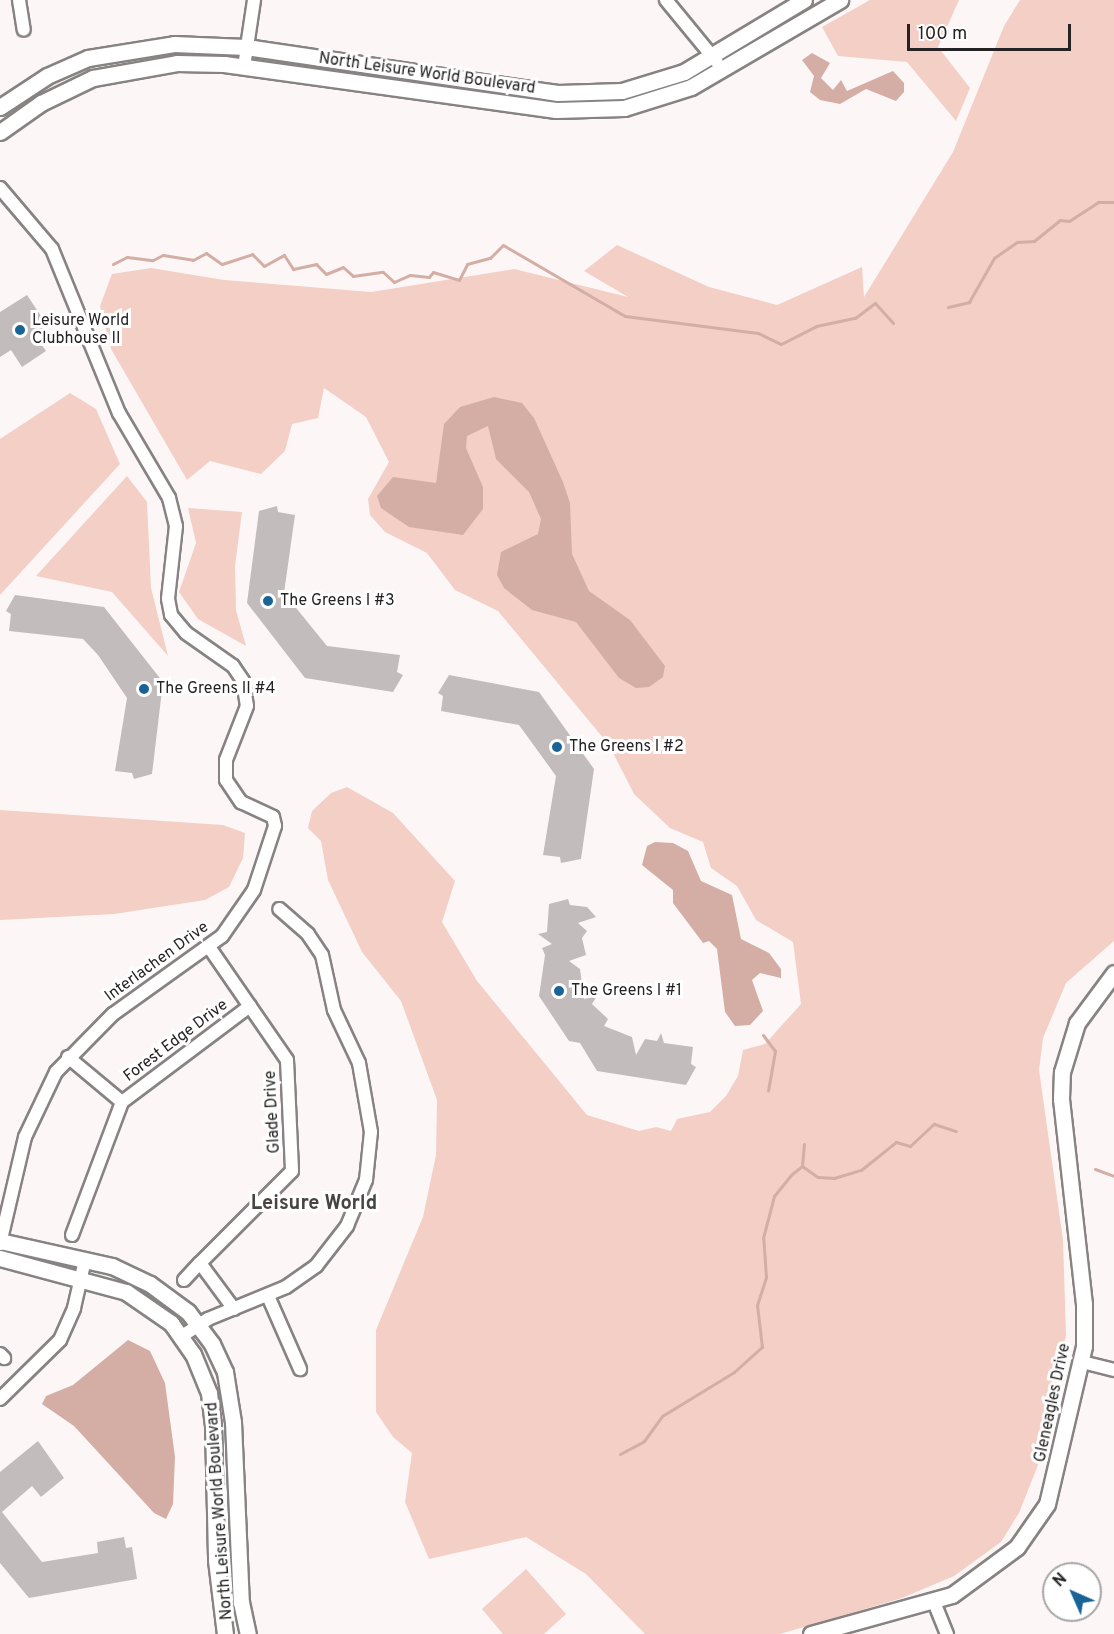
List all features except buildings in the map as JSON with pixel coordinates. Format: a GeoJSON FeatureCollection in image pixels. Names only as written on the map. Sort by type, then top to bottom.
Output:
{"type":"FeatureCollection","features":[{"type":"Feature","properties":{"kind":"street"},"geometry":{"type":"LineString","coordinates":[[19,0],[24,30]]}},
{"type":"Feature","properties":{"kind":"street"},"geometry":{"type":"LineString","coordinates":[[243,67],[254,0]]}},
{"type":"Feature","properties":{"kind":"street"},"geometry":{"type":"LineString","coordinates":[[666,0],[714,56],[722,71]]}},
{"type":"Feature","properties":{"kind":"street","name":"North Leisure World Boulevard"},"geometry":{"type":"LineString","coordinates":[[0,107],[47,76],[114,51],[174,44],[246,47],[558,93],[622,91],[656,83],[714,56],[804,0]]}},
{"type":"Feature","properties":{"kind":"street","name":"North Leisure World Boulevard"},"geometry":{"type":"LineString","coordinates":[[0,132],[57,94],[118,70],[177,63],[243,67],[573,110],[624,108],[662,99],[722,71],[840,0]]}},
{"type":"Feature","properties":{"kind":"street","name":"Interlachen Drive"},"geometry":{"type":"LineString","coordinates":[[0,188],[52,249],[119,412],[171,502],[176,526],[168,599],[171,615],[186,633],[233,666],[246,693],[247,706],[226,760],[226,780],[241,802],[273,817],[275,826],[248,901],[209,947],[113,1014],[68,1057],[40,1099],[29,1126],[0,1242]]}},
{"type":"Feature","properties":{"kind":"street"},"geometry":{"type":"LineString","coordinates":[[182,1336],[198,1325],[268,1296],[316,1266],[346,1226],[366,1180],[371,1132],[359,1063],[334,1010],[322,955],[308,934],[279,909]]}},
{"type":"Feature","properties":{"kind":"street","name":"Glade Drive"},"geometry":{"type":"LineString","coordinates":[[184,1280],[292,1171],[287,1059],[209,947]]}},
{"type":"Feature","properties":{"kind":"street","name":"Gleneagles Drive"},"geometry":{"type":"LineString","coordinates":[[811,1634],[934,1602],[984,1575],[1036,1522],[1053,1487],[1082,1362],[1084,1304],[1061,1099],[1062,1071],[1077,1023],[1114,973]]}},
{"type":"Feature","properties":{"kind":"street","name":"Forest Edge Drive"},"geometry":{"type":"LineString","coordinates":[[72,1235],[122,1102],[250,1006]]}},
{"type":"Feature","properties":{"kind":"street","name":"Forest Edge Drive"},"geometry":{"type":"LineString","coordinates":[[68,1057],[122,1102]]}},
{"type":"Feature","properties":{"kind":"street","name":"North Leisure World Boulevard"},"geometry":{"type":"LineString","coordinates":[[0,1242],[85,1260],[150,1284],[174,1299],[198,1325],[222,1363],[228,1384],[241,1602],[248,1634]]}},
{"type":"Feature","properties":{"kind":"street","name":"North Leisure World Boulevard"},"geometry":{"type":"LineString","coordinates":[[0,1258],[80,1279],[141,1299],[182,1336],[209,1393],[216,1560],[225,1634]]}},
{"type":"Feature","properties":{"kind":"street"},"geometry":{"type":"LineString","coordinates":[[0,1399],[60,1340],[85,1260]]}},
{"type":"Feature","properties":{"kind":"street"},"geometry":{"type":"LineString","coordinates":[[201,1263],[234,1309]]}},
{"type":"Feature","properties":{"kind":"street"},"geometry":{"type":"LineString","coordinates":[[268,1296],[300,1369]]}},
{"type":"Feature","properties":{"kind":"street"},"geometry":{"type":"LineString","coordinates":[[1082,1362],[1114,1370]]}},
{"type":"Feature","properties":{"kind":"street"},"geometry":{"type":"LineString","coordinates":[[934,1602],[946,1634]]}},
{"type":"Feature","properties":{"kind":"shaded area"},"geometry":{"type":"Polygon","coordinates":[[[870,0],[959,0],[938,47],[970,88],[956,121],[907,62],[838,56],[822,27],[870,0]]]}},
{"type":"Feature","properties":{"kind":"shaded area"},"geometry":{"type":"Polygon","coordinates":[[[1020,0],[1114,0],[1114,941],[1066,983],[1043,1038],[1039,1070],[1063,1240],[1066,1335],[1040,1460],[1019,1513],[1001,1542],[954,1576],[902,1598],[780,1634],[645,1634],[586,1574],[526,1537],[429,1559],[405,1502],[412,1453],[393,1437],[376,1412],[376,1330],[423,1217],[436,1155],[437,1100],[401,1001],[362,952],[328,880],[321,841],[308,828],[312,811],[331,793],[347,787],[393,813],[455,881],[442,922],[477,981],[587,1115],[639,1131],[656,1127],[671,1131],[677,1119],[710,1112],[726,1096],[738,1076],[743,1050],[765,1044],[801,1004],[793,942],[756,920],[737,886],[711,868],[703,842],[670,828],[634,794],[609,745],[498,611],[455,590],[427,553],[385,532],[370,515],[368,499],[389,462],[366,417],[324,388],[318,418],[292,424],[285,451],[261,474],[210,461],[187,480],[111,349],[100,306],[112,274],[151,268],[224,280],[371,292],[514,269],[628,297],[584,271],[617,245],[709,287],[777,305],[862,267],[864,297],[953,152],[1004,26],[1020,0]]]}},
{"type":"Feature","properties":{"kind":"shaded area"},"geometry":{"type":"Polygon","coordinates":[[[812,53],[830,63],[821,78],[833,90],[841,80],[847,91],[893,71],[904,83],[904,92],[896,101],[866,89],[840,104],[820,100],[810,92],[814,76],[802,60],[812,53]]]}},
{"type":"Feature","properties":{"kind":"shaded area"},"geometry":{"type":"Polygon","coordinates":[[[70,393],[96,409],[120,464],[0,595],[0,439],[70,393]]]}},
{"type":"Feature","properties":{"kind":"shaded area"},"geometry":{"type":"Polygon","coordinates":[[[494,397],[522,403],[534,418],[570,503],[572,554],[589,591],[630,620],[665,666],[663,677],[649,687],[636,688],[619,678],[576,622],[532,610],[504,588],[497,575],[501,552],[538,534],[541,519],[529,492],[496,459],[488,426],[467,436],[466,448],[483,487],[483,509],[463,535],[409,527],[381,508],[377,496],[393,477],[436,483],[444,424],[460,407],[494,397]]]}},
{"type":"Feature","properties":{"kind":"shaded area"},"geometry":{"type":"Polygon","coordinates":[[[127,476],[147,502],[151,588],[168,656],[112,592],[36,576],[127,476]]]}},
{"type":"Feature","properties":{"kind":"shaded area"},"geometry":{"type":"Polygon","coordinates":[[[188,508],[242,512],[235,566],[236,610],[246,646],[198,619],[179,592],[196,543],[188,508]]]}},
{"type":"Feature","properties":{"kind":"shaded area"},"geometry":{"type":"Polygon","coordinates":[[[0,810],[223,825],[245,833],[243,858],[229,887],[205,900],[114,914],[0,920],[0,810]]]}},
{"type":"Feature","properties":{"kind":"shaded area"},"geometry":{"type":"Polygon","coordinates":[[[655,842],[673,843],[688,851],[701,881],[732,895],[741,939],[769,953],[781,969],[781,978],[760,973],[752,980],[763,1011],[750,1025],[735,1026],[725,1012],[717,949],[709,941],[703,943],[673,903],[673,890],[642,865],[647,846],[655,842]]]}},
{"type":"Feature","properties":{"kind":"shaded area"},"geometry":{"type":"Polygon","coordinates":[[[128,1340],[150,1351],[165,1383],[175,1457],[173,1504],[166,1519],[154,1513],[74,1426],[42,1404],[46,1396],[73,1385],[128,1340]]]}},
{"type":"Feature","properties":{"kind":"shaded area"},"geometry":{"type":"Polygon","coordinates":[[[526,1569],[566,1614],[544,1634],[503,1634],[482,1609],[526,1569]]]}},
{"type":"Feature","properties":{"kind":"waterway"},"geometry":{"type":"LineString","coordinates":[[948,307],[969,302],[994,258],[1017,242],[1034,241],[1060,220],[1069,221],[1098,202],[1114,202]]}},
{"type":"Feature","properties":{"kind":"waterway"},"geometry":{"type":"LineString","coordinates":[[113,264],[127,257],[153,260],[163,255],[193,260],[206,253],[222,264],[252,254],[264,266],[284,255],[293,269],[316,264],[326,274],[343,267],[353,276],[383,272],[394,282],[410,275],[429,277],[433,272],[459,280],[467,264],[490,258],[503,245],[625,316],[758,333],[781,344],[816,326],[855,318],[875,303],[893,323]]}},
{"type":"Feature","properties":{"kind":"waterway"},"geometry":{"type":"LineString","coordinates":[[763,1035],[775,1051],[768,1090]]}},
{"type":"Feature","properties":{"kind":"waterway"},"geometry":{"type":"LineString","coordinates":[[620,1454],[644,1441],[662,1416],[734,1372],[762,1347],[757,1305],[766,1277],[763,1238],[774,1196],[792,1174],[802,1166],[818,1177],[834,1178],[861,1170],[896,1142],[910,1146],[934,1124],[956,1131]]}},
{"type":"Feature","properties":{"kind":"waterway"},"geometry":{"type":"LineString","coordinates":[[802,1166],[804,1144]]}},
{"type":"Feature","properties":{"kind":"waterway"},"geometry":{"type":"LineString","coordinates":[[1095,1169],[1114,1176]]}},
{"type":"Feature","properties":{"kind":"place","name":"Leisure World Clubhouse II"},"geometry":{"type":"Point","coordinates":[20,330]}},
{"type":"Feature","properties":{"kind":"place","name":"The Greens I #3"},"geometry":{"type":"Point","coordinates":[268,601]}},
{"type":"Feature","properties":{"kind":"place","name":"The Greens II #4"},"geometry":{"type":"Point","coordinates":[144,689]}},
{"type":"Feature","properties":{"kind":"place","name":"The Greens I #2"},"geometry":{"type":"Point","coordinates":[557,747]}},
{"type":"Feature","properties":{"kind":"place","name":"The Greens I #1"},"geometry":{"type":"Point","coordinates":[559,991]}},
{"type":"Feature","properties":{"kind":"district","name":"Leisure World"},"geometry":{"type":"Point","coordinates":[314,1204]}}]}
